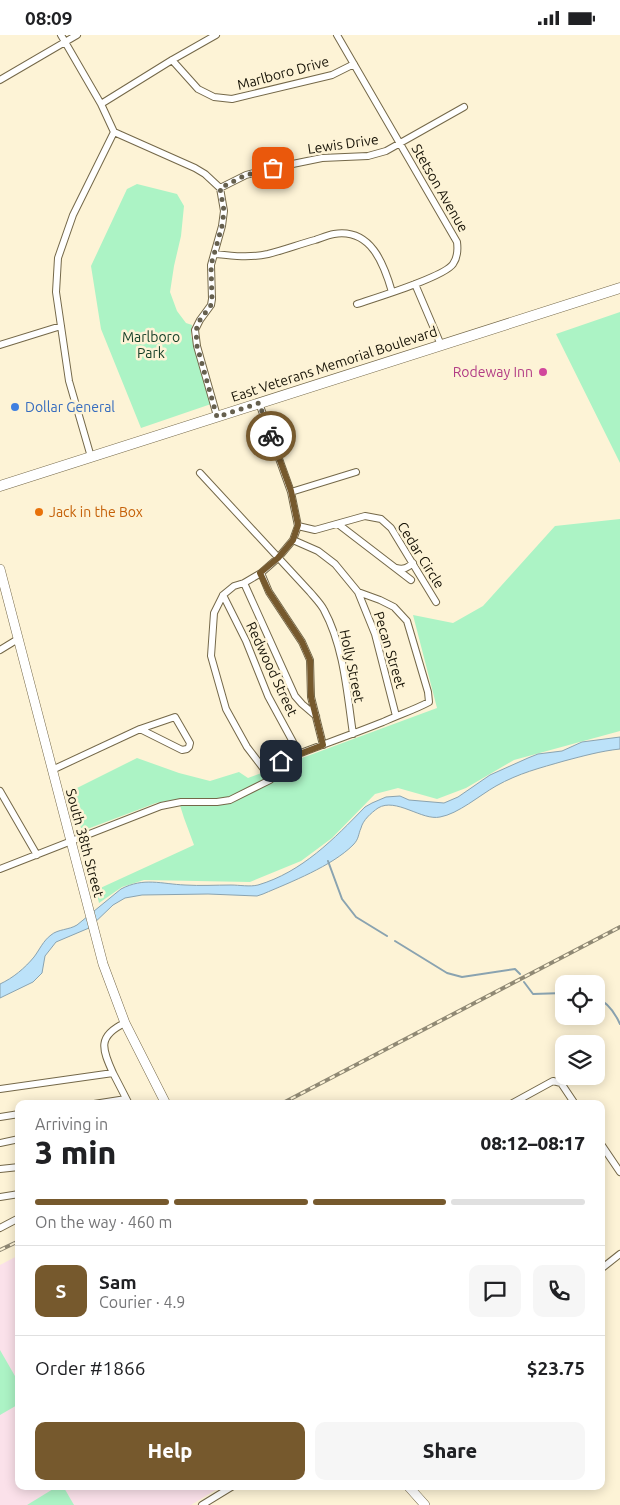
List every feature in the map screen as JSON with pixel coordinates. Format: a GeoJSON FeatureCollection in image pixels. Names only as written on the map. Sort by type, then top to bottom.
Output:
{"type":"FeatureCollection","features":[{"type":"Feature","properties":{"kind":"main road","name":"East Veterans Memorial Boulevard"},"geometry":{"type":"LineString","coordinates":[[0,486],[620,288]]}},
{"type":"Feature","properties":{"kind":"main road"},"geometry":{"type":"LineString","coordinates":[[0,495],[11,483]]}},
{"type":"Feature","properties":{"kind":"main road","name":"South 38th Street"},"geometry":{"type":"LineString","coordinates":[[0,569],[1,579],[96,940],[125,1023],[164,1100]]}},
{"type":"Feature","properties":{"kind":"main road"},"geometry":{"type":"LineString","coordinates":[[412,1490],[425,1505]]}},
{"type":"Feature","properties":{"kind":"street"},"geometry":{"type":"LineString","coordinates":[[61,35],[101,104],[114,132],[194,168],[205,174],[220,188],[224,211],[222,226],[211,265],[211,305],[200,320],[196,330],[197,346],[217,417]]}},
{"type":"Feature","properties":{"kind":"street"},"geometry":{"type":"LineString","coordinates":[[0,80],[77,35]]}},
{"type":"Feature","properties":{"kind":"street"},"geometry":{"type":"LineString","coordinates":[[101,104],[216,35]]}},
{"type":"Feature","properties":{"kind":"street","name":"Stetson Avenue"},"geometry":{"type":"LineString","coordinates":[[337,35],[457,242],[458,250],[456,259],[446,271],[357,305]]}},
{"type":"Feature","properties":{"kind":"street","name":"Marlboro Drive"},"geometry":{"type":"LineString","coordinates":[[172,60],[198,89],[214,97],[232,99],[332,75],[354,64]]}},
{"type":"Feature","properties":{"kind":"street","name":"Lewis Drive"},"geometry":{"type":"LineString","coordinates":[[220,188],[246,175],[273,168],[322,158],[368,156],[386,151],[464,107]]}},
{"type":"Feature","properties":{"kind":"street"},"geometry":{"type":"LineString","coordinates":[[91,457],[69,381],[56,292],[58,258],[73,215],[114,132]]}},
{"type":"Feature","properties":{"kind":"street"},"geometry":{"type":"LineString","coordinates":[[214,254],[254,257],[334,234],[350,235],[365,241],[377,254],[385,268],[392,292]]}},
{"type":"Feature","properties":{"kind":"street"},"geometry":{"type":"LineString","coordinates":[[414,284],[441,345]]}},
{"type":"Feature","properties":{"kind":"street"},"geometry":{"type":"LineString","coordinates":[[0,345],[61,326]]}},
{"type":"Feature","properties":{"kind":"street"},"geometry":{"type":"LineString","coordinates":[[259,403],[291,491],[298,525],[293,540],[278,558],[260,573],[244,583],[234,586],[222,595],[214,613],[211,655],[226,709],[247,747],[263,768],[414,710],[429,702],[428,692],[407,621],[394,607],[358,593]]}},
{"type":"Feature","properties":{"kind":"street"},"geometry":{"type":"LineString","coordinates":[[291,491],[356,472]]}},
{"type":"Feature","properties":{"kind":"street","name":"Holly Street"},"geometry":{"type":"LineString","coordinates":[[200,473],[324,609],[336,636],[344,675],[352,734]]}},
{"type":"Feature","properties":{"kind":"street","name":"Cedar Circle"},"geometry":{"type":"LineString","coordinates":[[298,525],[315,530],[365,516],[381,519],[391,528],[436,602]]}},
{"type":"Feature","properties":{"kind":"street"},"geometry":{"type":"LineString","coordinates":[[338,524],[411,580]]}},
{"type":"Feature","properties":{"kind":"street","name":"Pecan Street"},"geometry":{"type":"LineString","coordinates":[[293,540],[318,551],[335,564],[358,593],[375,634],[396,716]]}},
{"type":"Feature","properties":{"kind":"street"},"geometry":{"type":"LineString","coordinates":[[395,568],[402,570],[413,563]]}},
{"type":"Feature","properties":{"kind":"street"},"geometry":{"type":"LineString","coordinates":[[260,573],[269,592],[302,642],[310,660],[311,697],[323,745]]}},
{"type":"Feature","properties":{"kind":"street"},"geometry":{"type":"LineString","coordinates":[[244,583],[295,696],[316,716]]}},
{"type":"Feature","properties":{"kind":"street","name":"Redwood Street"},"geometry":{"type":"LineString","coordinates":[[222,595],[246,641],[268,696],[298,753]]}},
{"type":"Feature","properties":{"kind":"street"},"geometry":{"type":"LineString","coordinates":[[0,650],[18,639]]}},
{"type":"Feature","properties":{"kind":"street"},"geometry":{"type":"LineString","coordinates":[[52,770],[140,729],[175,717],[190,743],[189,747],[184,750],[140,729]]}},
{"type":"Feature","properties":{"kind":"street"},"geometry":{"type":"LineString","coordinates":[[0,869],[161,806],[181,802],[230,800],[270,780]]}},
{"type":"Feature","properties":{"kind":"street"},"geometry":{"type":"LineString","coordinates":[[0,791],[37,855]]}},
{"type":"Feature","properties":{"kind":"street"},"geometry":{"type":"LineString","coordinates":[[125,1023],[111,1031],[104,1043],[105,1056],[126,1100]]}},
{"type":"Feature","properties":{"kind":"street"},"geometry":{"type":"LineString","coordinates":[[0,1089],[113,1073]]}},
{"type":"Feature","properties":{"kind":"street"},"geometry":{"type":"LineString","coordinates":[[518,1100],[553,1081],[561,1083],[572,1100]]}},
{"type":"Feature","properties":{"kind":"street"},"geometry":{"type":"LineString","coordinates":[[0,1117],[15,1115]]}},
{"type":"Feature","properties":{"kind":"street"},"geometry":{"type":"LineString","coordinates":[[0,1143],[15,1140]]}},
{"type":"Feature","properties":{"kind":"street"},"geometry":{"type":"LineString","coordinates":[[605,1150],[620,1172]]}},
{"type":"Feature","properties":{"kind":"street"},"geometry":{"type":"LineString","coordinates":[[0,1169],[15,1167]]}},
{"type":"Feature","properties":{"kind":"street"},"geometry":{"type":"LineString","coordinates":[[0,1197],[15,1195]]}},
{"type":"Feature","properties":{"kind":"street"},"geometry":{"type":"LineString","coordinates":[[0,1228],[15,1220]]}},
{"type":"Feature","properties":{"kind":"street"},"geometry":{"type":"LineString","coordinates":[[605,1266],[620,1254]]}},
{"type":"Feature","properties":{"kind":"street"},"geometry":{"type":"LineString","coordinates":[[202,1505],[212,1502],[228,1490]]}},
{"type":"Feature","properties":{"kind":"shaded area"},"geometry":{"type":"Polygon","coordinates":[[[15,1257],[15,1490],[215,1490],[191,1505],[0,1505],[0,1265],[15,1257]]]}},
{"type":"Feature","properties":{"kind":"green space","name":"Marlboro Park"},"geometry":{"type":"Polygon","coordinates":[[[137,184],[177,194],[184,206],[181,236],[170,292],[177,311],[186,323],[192,325],[191,336],[214,403],[141,428],[101,329],[91,266],[127,189],[137,184]]]}},
{"type":"Feature","properties":{"kind":"green space"},"geometry":{"type":"Polygon","coordinates":[[[620,312],[620,463],[556,334],[620,312]]]}},
{"type":"Feature","properties":{"kind":"green space"},"geometry":{"type":"Polygon","coordinates":[[[620,519],[620,731],[514,760],[466,788],[437,799],[398,788],[375,794],[332,838],[301,861],[250,882],[144,880],[122,887],[99,903],[96,890],[194,845],[178,799],[156,803],[82,831],[69,792],[137,758],[179,773],[210,781],[239,772],[248,778],[437,708],[413,615],[453,623],[483,606],[555,526],[620,519]]]}},
{"type":"Feature","properties":{"kind":"green space"},"geometry":{"type":"Polygon","coordinates":[[[0,1350],[15,1376],[15,1406],[0,1415],[0,1350]]]}},
{"type":"Feature","properties":{"kind":"green space"},"geometry":{"type":"Polygon","coordinates":[[[51,1490],[65,1490],[74,1505],[27,1505],[51,1490]]]}},
{"type":"Feature","properties":{"kind":"water"},"geometry":{"type":"Polygon","coordinates":[[[620,737],[620,749],[578,757],[521,774],[505,781],[447,815],[440,817],[425,816],[393,805],[385,805],[378,808],[365,819],[356,841],[344,853],[311,873],[257,896],[208,894],[142,895],[125,898],[113,905],[89,928],[56,942],[45,956],[42,973],[33,982],[0,998],[0,984],[14,976],[27,965],[48,937],[77,925],[121,889],[129,885],[153,882],[191,885],[258,885],[289,872],[303,863],[329,842],[365,807],[386,797],[400,796],[409,800],[444,803],[458,797],[490,775],[538,754],[562,751],[582,742],[620,737]]]}},
{"type":"Feature","properties":{"kind":"waterway"},"geometry":{"type":"LineString","coordinates":[[328,861],[342,899],[356,917],[387,936]]}},
{"type":"Feature","properties":{"kind":"waterway"},"geometry":{"type":"LineString","coordinates":[[395,941],[447,973],[462,977],[515,969],[520,974]]}},
{"type":"Feature","properties":{"kind":"waterway"},"geometry":{"type":"LineString","coordinates":[[524,982],[533,994],[555,993]]}},
{"type":"Feature","properties":{"kind":"waterway"},"geometry":{"type":"LineString","coordinates":[[605,1003],[611,1008],[620,1024]]}},
{"type":"Feature","properties":{"kind":"railway"},"geometry":{"type":"LineString","coordinates":[[289,1100],[620,927]]}},
{"type":"Feature","properties":{"kind":"railway"},"geometry":{"type":"LineString","coordinates":[[0,1250],[15,1243]]}},
{"type":"Feature","properties":{"kind":"way so far"},"geometry":{"type":"LineString","coordinates":[[271,436],[259,403],[217,417],[197,346],[196,330],[200,320],[211,305],[211,265],[222,226],[224,211],[220,188],[246,175],[273,168]]}},
{"type":"Feature","properties":{"kind":"place","name":"Rodeway Inn"},"geometry":{"type":"Point","coordinates":[543,372]}},
{"type":"Feature","properties":{"kind":"place","name":"Dollar General"},"geometry":{"type":"Point","coordinates":[15,407]}},
{"type":"Feature","properties":{"kind":"place","name":"Jack in the Box"},"geometry":{"type":"Point","coordinates":[39,512]}},
{"type":"Feature","properties":{"kind":"route"},"geometry":{"type":"LineString","coordinates":[[271,436],[291,491],[298,525],[293,540],[278,558],[260,573],[269,592],[302,642],[310,660],[311,697],[323,745],[281,761]]}}]}
